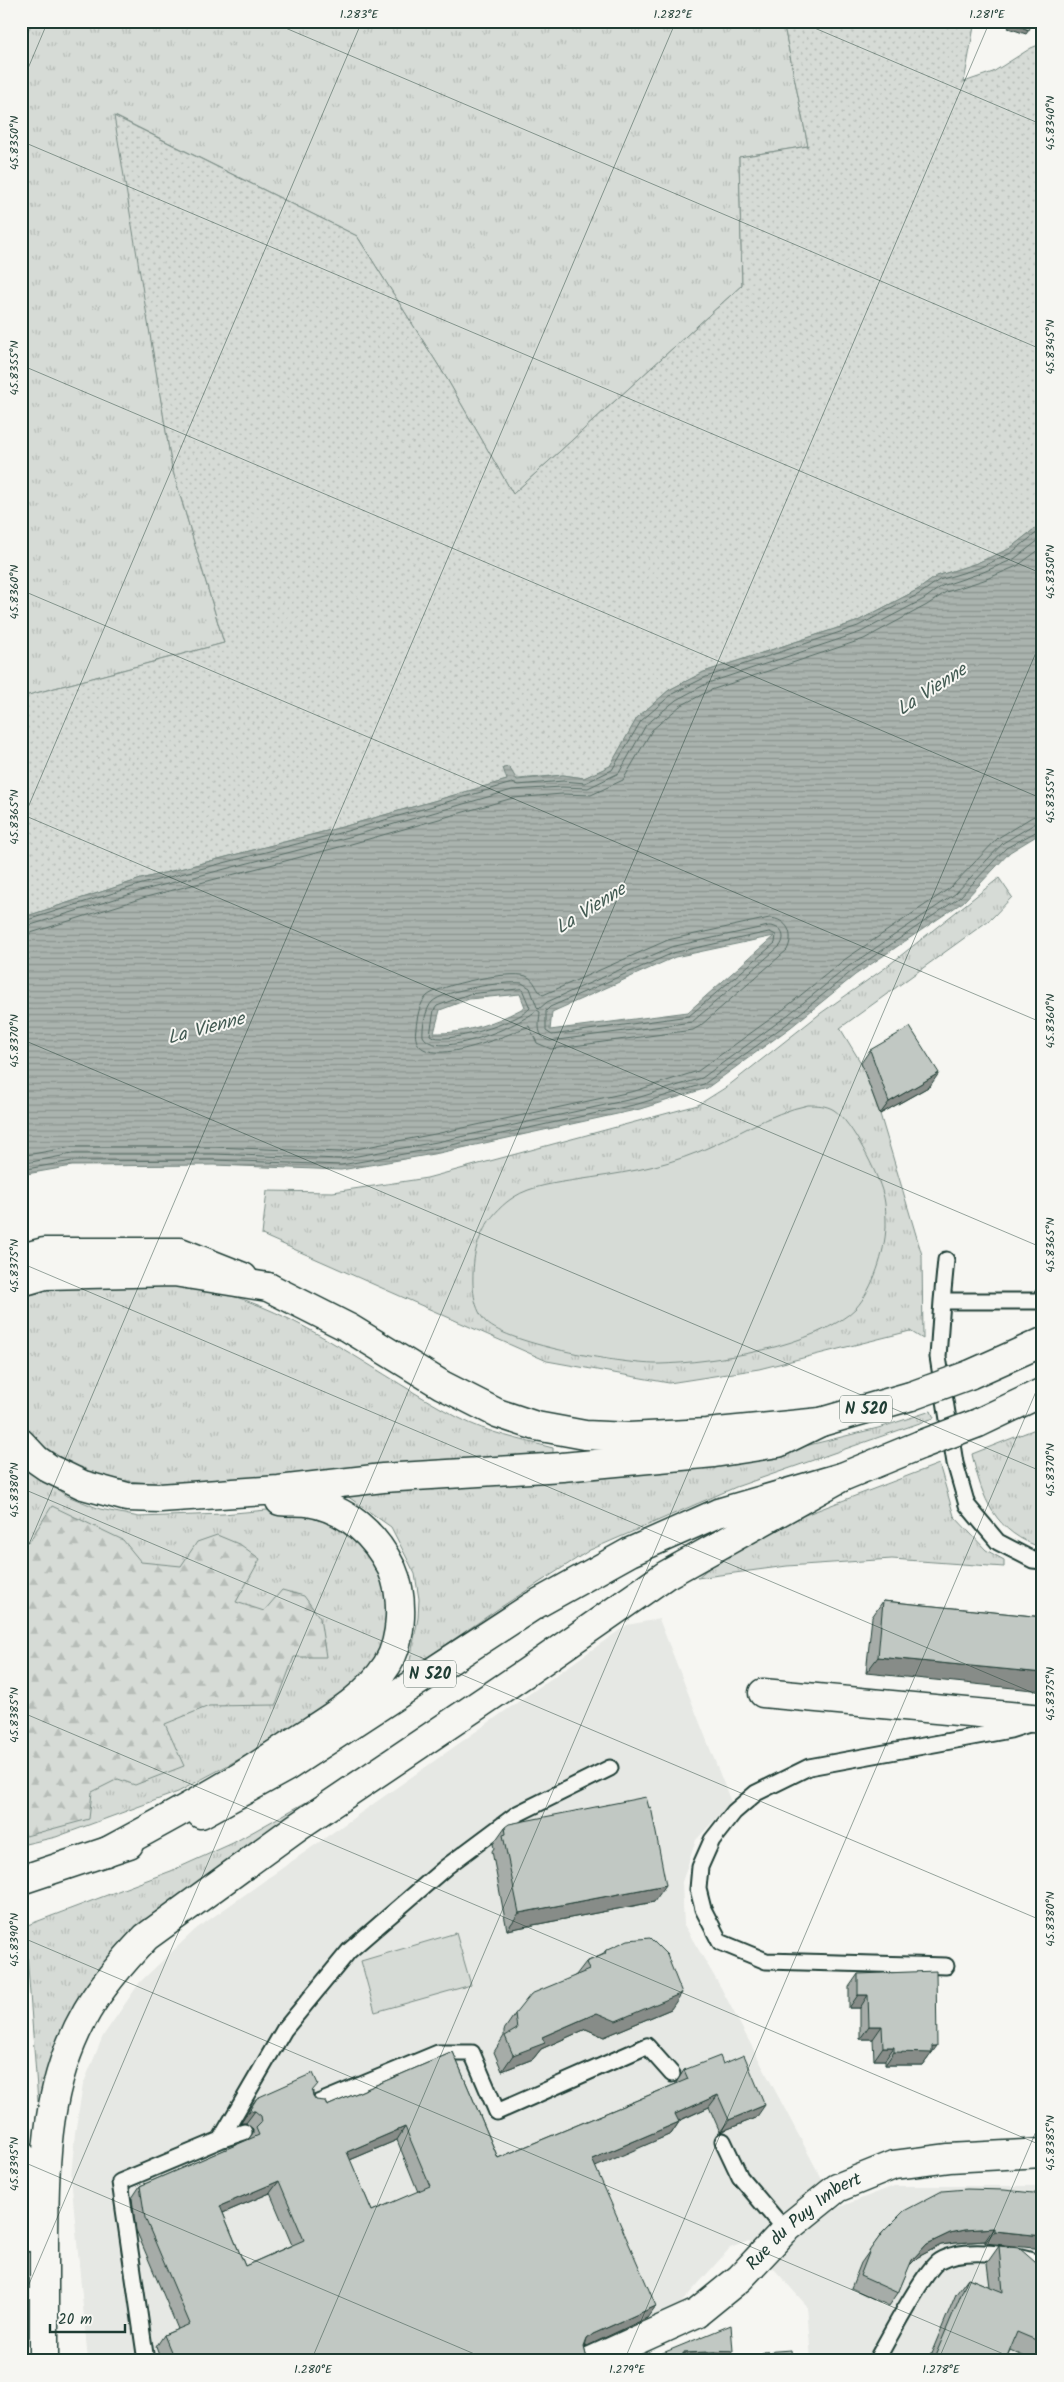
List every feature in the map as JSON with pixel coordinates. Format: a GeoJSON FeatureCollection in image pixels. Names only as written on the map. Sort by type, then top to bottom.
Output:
{"type":"FeatureCollection","features":[{"type":"Feature","properties":{"kind":"main road"},"geometry":{"type":"LineString","coordinates":[[21,1258],[44,1252],[180,1252],[268,1287]]}},
{"type":"Feature","properties":{"kind":"main road"},"geometry":{"type":"LineString","coordinates":[[21,1282],[45,1275],[174,1272],[268,1287]]}},
{"type":"Feature","properties":{"kind":"main road","name":"N 520"},"geometry":{"type":"LineString","coordinates":[[268,1287],[349,1328],[442,1385],[497,1413],[536,1426],[585,1435],[630,1437],[707,1434],[821,1422],[911,1396],[969,1375],[1043,1342]]}},
{"type":"Feature","properties":{"kind":"main road","name":"N 520"},"geometry":{"type":"LineString","coordinates":[[21,1880],[106,1852],[196,1817],[286,1768],[533,1606],[630,1552],[718,1513],[842,1478],[920,1444],[978,1423],[1043,1392]]}},
{"type":"Feature","properties":{"kind":"main road"},"geometry":{"type":"LineString","coordinates":[[21,1443],[38,1460],[63,1477],[113,1494],[160,1498],[225,1494],[383,1478],[562,1467],[714,1453],[778,1443],[821,1422]]}},
{"type":"Feature","properties":{"kind":"main road"},"geometry":{"type":"LineString","coordinates":[[44,2361],[45,2174],[50,2114],[76,2032],[101,1990],[130,1953],[146,1937],[297,1827],[527,1672],[666,1575],[842,1478]]}},
{"type":"Feature","properties":{"kind":"main road"},"geometry":{"type":"LineString","coordinates":[[106,1852],[229,1784],[345,1708],[371,1686],[388,1663],[396,1642],[400,1599],[397,1584],[382,1552],[360,1526],[348,1516],[329,1508],[306,1502],[285,1502],[225,1494]]}},
{"type":"Feature","properties":{"kind":"main road"},"geometry":{"type":"LineString","coordinates":[[763,1693],[1043,1720]]}},
{"type":"Feature","properties":{"kind":"main road","name":"Rue du Puy Imbert"},"geometry":{"type":"LineString","coordinates":[[591,2361],[696,2313],[740,2278],[785,2230],[837,2188],[894,2165],[949,2158],[1043,2153]]}},
{"type":"Feature","properties":{"kind":"main road"},"geometry":{"type":"LineString","coordinates":[[21,2155],[40,2361]]}},
{"type":"Feature","properties":{"kind":"lane"},"geometry":{"type":"LineString","coordinates":[[946,1260],[938,1357],[955,1463],[967,1505],[998,1542],[1033,1560],[1043,1561]]}},
{"type":"Feature","properties":{"kind":"lane"},"geometry":{"type":"LineString","coordinates":[[942,1302],[1038,1300],[1043,1296]]}},
{"type":"Feature","properties":{"kind":"lane"},"geometry":{"type":"LineString","coordinates":[[946,1966],[766,1961],[720,1942],[703,1909],[698,1889],[700,1867],[712,1840],[734,1812],[756,1792],[809,1767],[1010,1730],[1043,1720]]}},
{"type":"Feature","properties":{"kind":"lane"},"geometry":{"type":"LineString","coordinates":[[220,2140],[284,2030],[349,1951],[446,1867],[517,1814],[610,1768]]}},
{"type":"Feature","properties":{"kind":"lane"},"geometry":{"type":"LineString","coordinates":[[312,2105],[438,2053],[472,2053],[497,2112],[647,2046],[672,2074]]}},
{"type":"Feature","properties":{"kind":"lane"},"geometry":{"type":"LineString","coordinates":[[146,2361],[120,2182],[220,2140],[244,2132]]}},
{"type":"Feature","properties":{"kind":"lane"},"geometry":{"type":"LineString","coordinates":[[723,2141],[740,2177],[785,2230]]}},
{"type":"Feature","properties":{"kind":"lane"},"geometry":{"type":"LineString","coordinates":[[876,2361],[922,2282],[938,2261],[964,2252],[1024,2257],[1043,2265]]}},
{"type":"Feature","properties":{"kind":"shaded area"},"geometry":{"type":"Polygon","coordinates":[[[659,1619],[731,1802],[696,1840],[682,1882],[684,1925],[720,1986],[837,2208],[894,2186],[1043,2186],[1043,2361],[811,2361],[807,2306],[749,2241],[730,2248],[674,2311],[558,2361],[88,2361],[71,2177],[75,2133],[83,2085],[103,2036],[140,1982],[196,1929],[627,1625],[659,1619]]]}},
{"type":"Feature","properties":{"kind":"green space"},"geometry":{"type":"Polygon","coordinates":[[[33,21],[783,21],[808,146],[739,157],[742,285],[513,494],[447,379],[357,236],[115,116],[172,468],[224,643],[21,697],[21,44],[33,21]]]}},
{"type":"Feature","properties":{"kind":"green space"},"geometry":{"type":"Polygon","coordinates":[[[783,21],[975,21],[964,82],[993,72],[1031,48],[1043,43],[1043,522],[1009,549],[977,563],[937,576],[919,589],[856,622],[704,672],[669,690],[637,718],[611,766],[584,778],[563,775],[507,780],[346,826],[141,879],[21,918],[21,697],[224,643],[172,468],[114,116],[357,236],[447,379],[513,494],[742,285],[739,157],[808,146],[783,21]]]}},
{"type":"Feature","properties":{"kind":"green space"},"geometry":{"type":"Polygon","coordinates":[[[999,878],[1012,897],[992,918],[840,1028],[861,1063],[880,1114],[922,1255],[923,1339],[910,1331],[759,1369],[669,1383],[547,1361],[262,1235],[267,1191],[333,1192],[427,1178],[698,1105],[728,1086],[821,1013],[885,968],[999,878]]]}},
{"type":"Feature","properties":{"kind":"green space"},"geometry":{"type":"Polygon","coordinates":[[[808,1105],[831,1108],[849,1125],[870,1162],[885,1202],[885,1237],[881,1259],[873,1281],[856,1308],[839,1321],[817,1333],[763,1350],[707,1360],[660,1364],[622,1361],[542,1346],[499,1330],[486,1322],[481,1316],[475,1301],[473,1276],[478,1242],[492,1216],[514,1197],[544,1185],[623,1173],[683,1158],[780,1114],[808,1105]]]}},
{"type":"Feature","properties":{"kind":"green space"},"geometry":{"type":"Polygon","coordinates":[[[132,1280],[211,1290],[244,1300],[276,1313],[307,1328],[429,1402],[459,1418],[493,1432],[553,1448],[553,1456],[167,1484],[114,1479],[86,1471],[57,1455],[21,1428],[21,1297],[80,1284],[132,1280]]]}},
{"type":"Feature","properties":{"kind":"green space"},"geometry":{"type":"Polygon","coordinates":[[[931,1411],[934,1418],[736,1487],[590,1550],[498,1609],[408,1671],[418,1618],[419,1599],[415,1574],[391,1527],[347,1496],[348,1490],[797,1448],[882,1427],[931,1411]]]}},
{"type":"Feature","properties":{"kind":"green space"},"geometry":{"type":"Polygon","coordinates":[[[1043,1426],[1043,1548],[1013,1533],[1002,1524],[986,1500],[972,1454],[1043,1426]]]}},
{"type":"Feature","properties":{"kind":"green space"},"geometry":{"type":"Polygon","coordinates":[[[21,1461],[65,1495],[100,1509],[139,1517],[223,1514],[289,1508],[312,1511],[352,1532],[384,1572],[391,1613],[376,1664],[341,1697],[271,1742],[178,1792],[56,1837],[21,1845],[21,1461]]]}},
{"type":"Feature","properties":{"kind":"green space"},"geometry":{"type":"Polygon","coordinates":[[[939,1464],[954,1516],[986,1550],[1004,1560],[1004,1567],[892,1559],[787,1566],[697,1578],[716,1562],[805,1515],[939,1464]]]}},
{"type":"Feature","properties":{"kind":"green space"},"geometry":{"type":"Polygon","coordinates":[[[52,1506],[123,1540],[141,1562],[181,1566],[197,1542],[217,1535],[241,1545],[260,1559],[236,1602],[264,1611],[282,1590],[304,1596],[320,1618],[326,1657],[294,1657],[276,1705],[209,1706],[165,1724],[184,1766],[135,1785],[118,1779],[92,1792],[89,1819],[26,1836],[21,1823],[21,1538],[29,1542],[52,1506]]]}},
{"type":"Feature","properties":{"kind":"green space"},"geometry":{"type":"Polygon","coordinates":[[[360,1772],[169,1906],[38,2102],[25,1926],[171,1871],[233,1843],[360,1772]]]}},
{"type":"Feature","properties":{"kind":"green space"},"geometry":{"type":"Polygon","coordinates":[[[456,1933],[471,1985],[375,2012],[361,1961],[456,1933]]]}},
{"type":"Feature","properties":{"kind":"water","name":"La Vienne"},"geometry":{"type":"Polygon","coordinates":[[[1043,522],[1043,832],[1010,852],[963,902],[855,975],[791,1027],[707,1088],[640,1109],[439,1153],[341,1170],[214,1165],[72,1166],[21,1175],[21,918],[141,879],[346,826],[507,780],[503,768],[509,767],[517,780],[563,775],[584,778],[610,766],[637,718],[669,690],[704,672],[856,622],[919,589],[937,576],[977,563],[1009,549],[1043,522]],[[774,936],[675,957],[552,1012],[550,1030],[688,1012],[774,936]],[[520,994],[469,999],[440,1010],[434,1033],[469,1029],[504,1018],[525,1007],[520,994]]]}},
{"type":"Feature","properties":{"kind":"building"},"geometry":{"type":"Polygon","coordinates":[[[1012,21],[1033,21],[1029,30],[1011,23],[1012,21]]]}},
{"type":"Feature","properties":{"kind":"building"},"geometry":{"type":"Polygon","coordinates":[[[910,1027],[939,1073],[889,1102],[870,1050],[910,1027]]]}},
{"type":"Feature","properties":{"kind":"building"},"geometry":{"type":"Polygon","coordinates":[[[883,1601],[1043,1617],[1043,1673],[878,1657],[883,1601]]]}},
{"type":"Feature","properties":{"kind":"building"},"geometry":{"type":"Polygon","coordinates":[[[646,1797],[649,1808],[651,1807],[666,1885],[519,1913],[503,1835],[506,1834],[505,1827],[509,1824],[646,1797]]]}},
{"type":"Feature","properties":{"kind":"building"},"geometry":{"type":"Polygon","coordinates":[[[650,1938],[667,1955],[682,1993],[616,2021],[597,2013],[542,2037],[545,2043],[513,2055],[505,2036],[517,2029],[515,2014],[531,1994],[589,1970],[586,1962],[605,1954],[606,1950],[628,1940],[650,1938]]]}},
{"type":"Feature","properties":{"kind":"building"},"geometry":{"type":"Polygon","coordinates":[[[936,1971],[937,2046],[932,2046],[932,2053],[894,2052],[894,2047],[883,2047],[882,2026],[869,2026],[868,1995],[858,1995],[858,1974],[936,1971]]]}},
{"type":"Feature","properties":{"kind":"building"},"geometry":{"type":"Polygon","coordinates":[[[453,2052],[498,2158],[688,2079],[684,2070],[720,2056],[723,2064],[744,2055],[765,2105],[729,2120],[718,2095],[675,2114],[679,2122],[592,2159],[656,2306],[593,2334],[587,2339],[584,2347],[590,2361],[540,2361],[540,2358],[533,2361],[175,2361],[164,2335],[190,2324],[145,2218],[140,2186],[259,2135],[256,2128],[262,2122],[261,2116],[255,2111],[249,2111],[257,2098],[313,2073],[318,2084],[312,2091],[313,2096],[316,2100],[325,2101],[327,2106],[453,2052]],[[405,2127],[347,2152],[372,2211],[430,2186],[405,2127]],[[279,2181],[220,2206],[245,2266],[304,2240],[279,2181]]]}},
{"type":"Feature","properties":{"kind":"building"},"geometry":{"type":"Polygon","coordinates":[[[967,2189],[1043,2194],[1043,2236],[994,2231],[994,2228],[950,2233],[927,2244],[912,2260],[898,2293],[860,2276],[870,2250],[883,2232],[904,2211],[942,2191],[967,2189]]]}},
{"type":"Feature","properties":{"kind":"building"},"geometry":{"type":"Polygon","coordinates":[[[999,2246],[1019,2248],[1043,2269],[1043,2343],[1017,2332],[1005,2361],[933,2361],[968,2278],[1003,2292],[999,2246]]]}},
{"type":"Feature","properties":{"kind":"building"},"geometry":{"type":"Polygon","coordinates":[[[731,2325],[733,2351],[683,2353],[683,2361],[653,2361],[653,2357],[731,2325]]]}},
{"type":"Feature","properties":{"kind":"building"},"geometry":{"type":"Polygon","coordinates":[[[791,2350],[792,2361],[764,2361],[763,2352],[791,2350]]]}}]}
